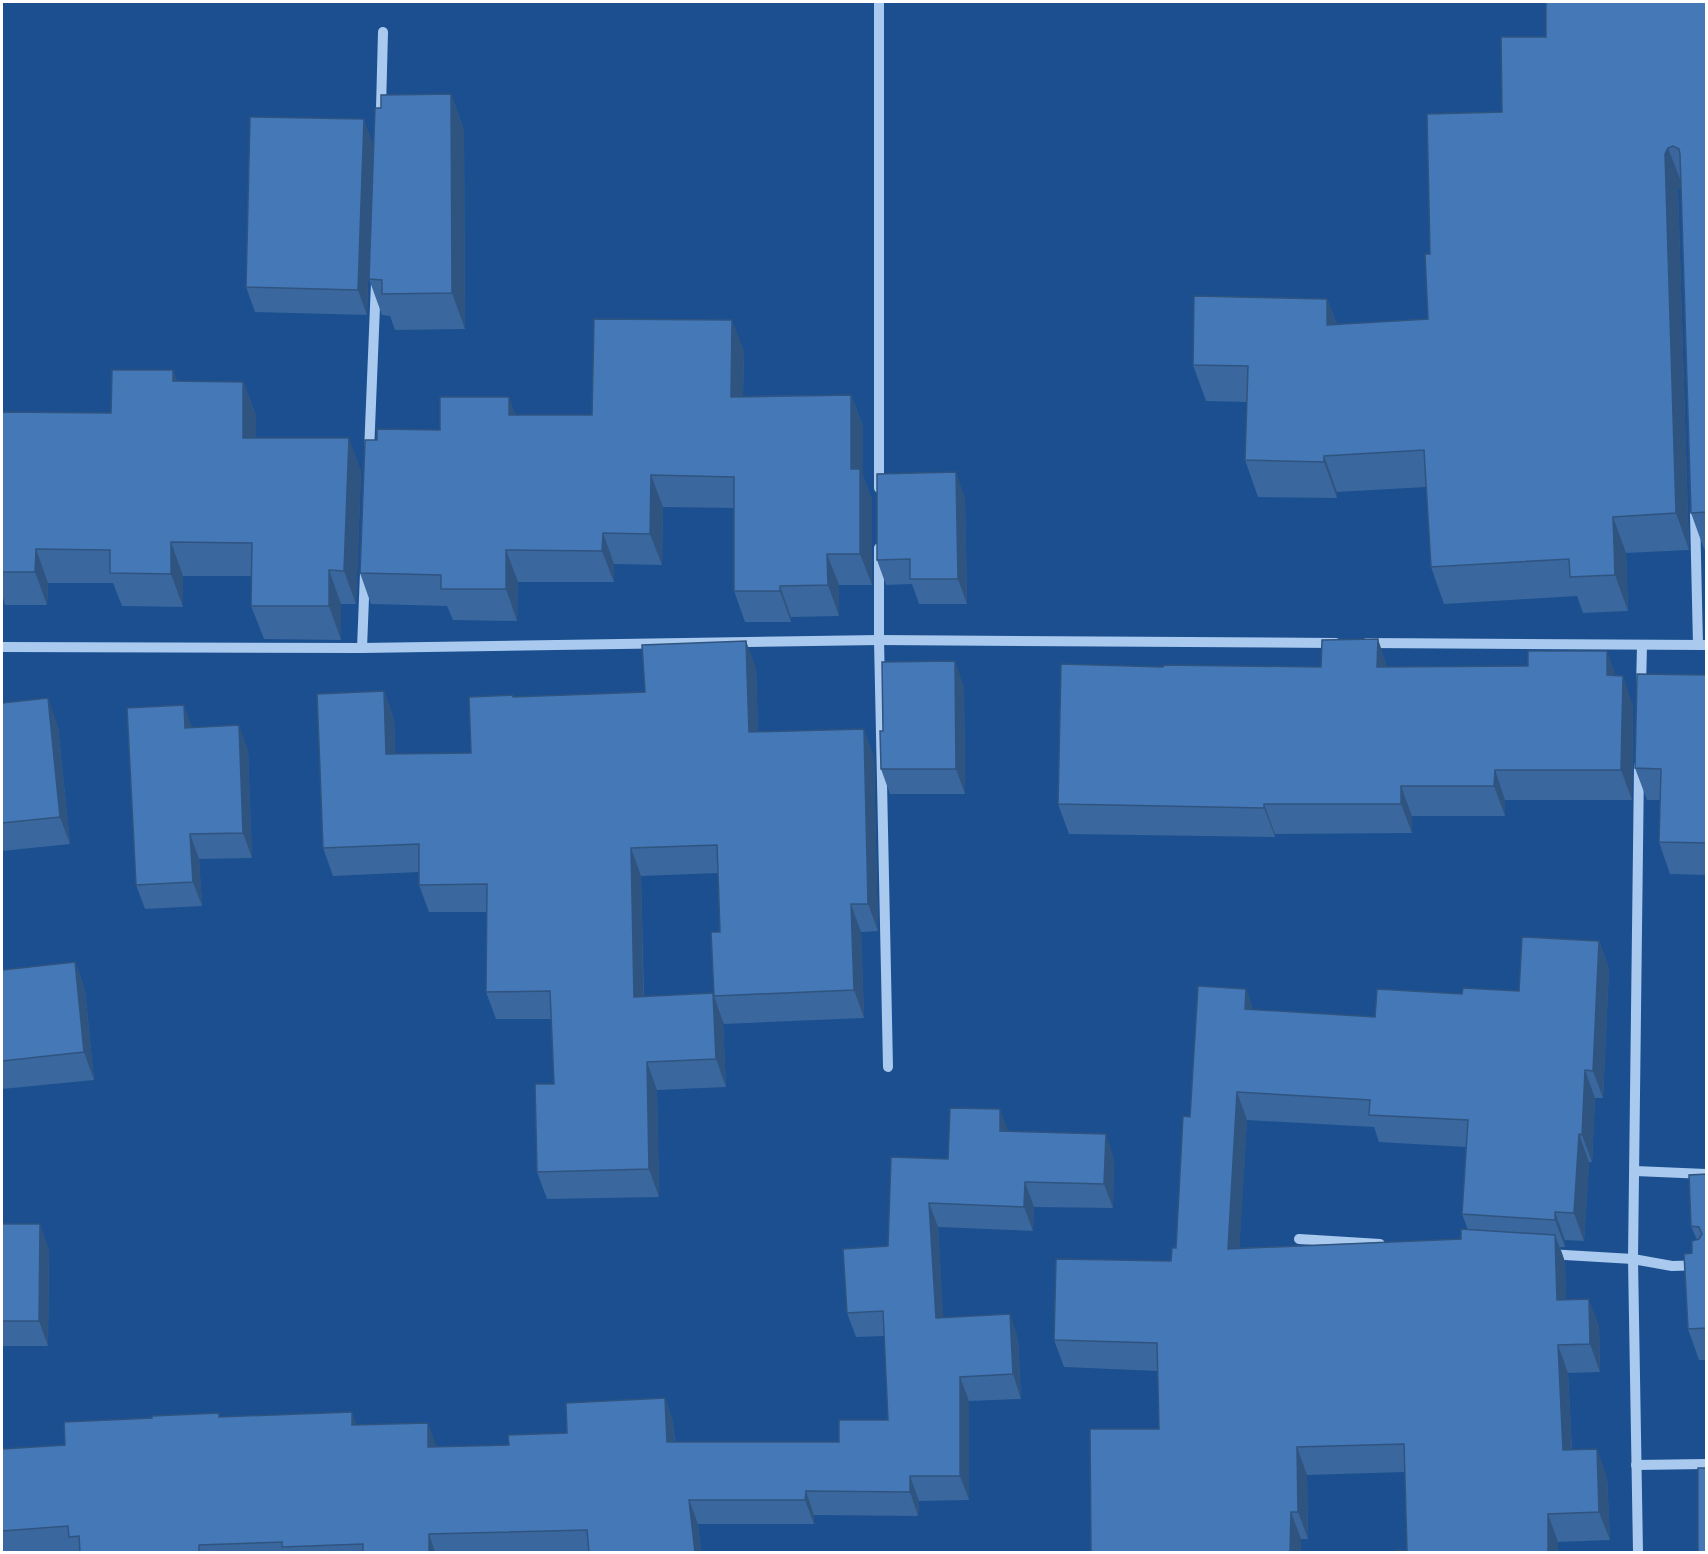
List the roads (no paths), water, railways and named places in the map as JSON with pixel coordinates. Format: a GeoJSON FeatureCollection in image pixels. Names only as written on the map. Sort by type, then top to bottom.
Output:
{"type":"FeatureCollection","features":[{"type":"Feature","properties":{"kind":"street"},"geometry":{"type":"LineString","coordinates":[[879,2],[879,498]]}},
{"type":"Feature","properties":{"kind":"street"},"geometry":{"type":"LineString","coordinates":[[381,122],[383,32]]}},
{"type":"Feature","properties":{"kind":"street"},"geometry":{"type":"LineString","coordinates":[[368,466],[376,270]]}},
{"type":"Feature","properties":{"kind":"street"},"geometry":{"type":"LineString","coordinates":[[2,647],[362,648],[879,640],[1702,645],[1699,631],[1695,500]]}},
{"type":"Feature","properties":{"kind":"street"},"geometry":{"type":"LineString","coordinates":[[879,533],[879,640],[888,1067]]}},
{"type":"Feature","properties":{"kind":"street"},"geometry":{"type":"LineString","coordinates":[[362,648],[365,556]]}},
{"type":"Feature","properties":{"kind":"street"},"geometry":{"type":"LineString","coordinates":[[1641,692],[1642,646]]}},
{"type":"Feature","properties":{"kind":"street"},"geometry":{"type":"LineString","coordinates":[[1638,1552],[1633,1259],[1640,751]]}},
{"type":"Feature","properties":{"kind":"street"},"geometry":{"type":"LineString","coordinates":[[1635,1171],[1707,1174]]}},
{"type":"Feature","properties":{"kind":"street"},"geometry":{"type":"LineString","coordinates":[[1299,1239],[1395,1245]]}},
{"type":"Feature","properties":{"kind":"street"},"geometry":{"type":"LineString","coordinates":[[1538,1253],[1633,1259],[1672,1266],[1707,1265]]}},
{"type":"Feature","properties":{"kind":"street"},"geometry":{"type":"LineString","coordinates":[[1636,1465],[1707,1464]]}}]}
